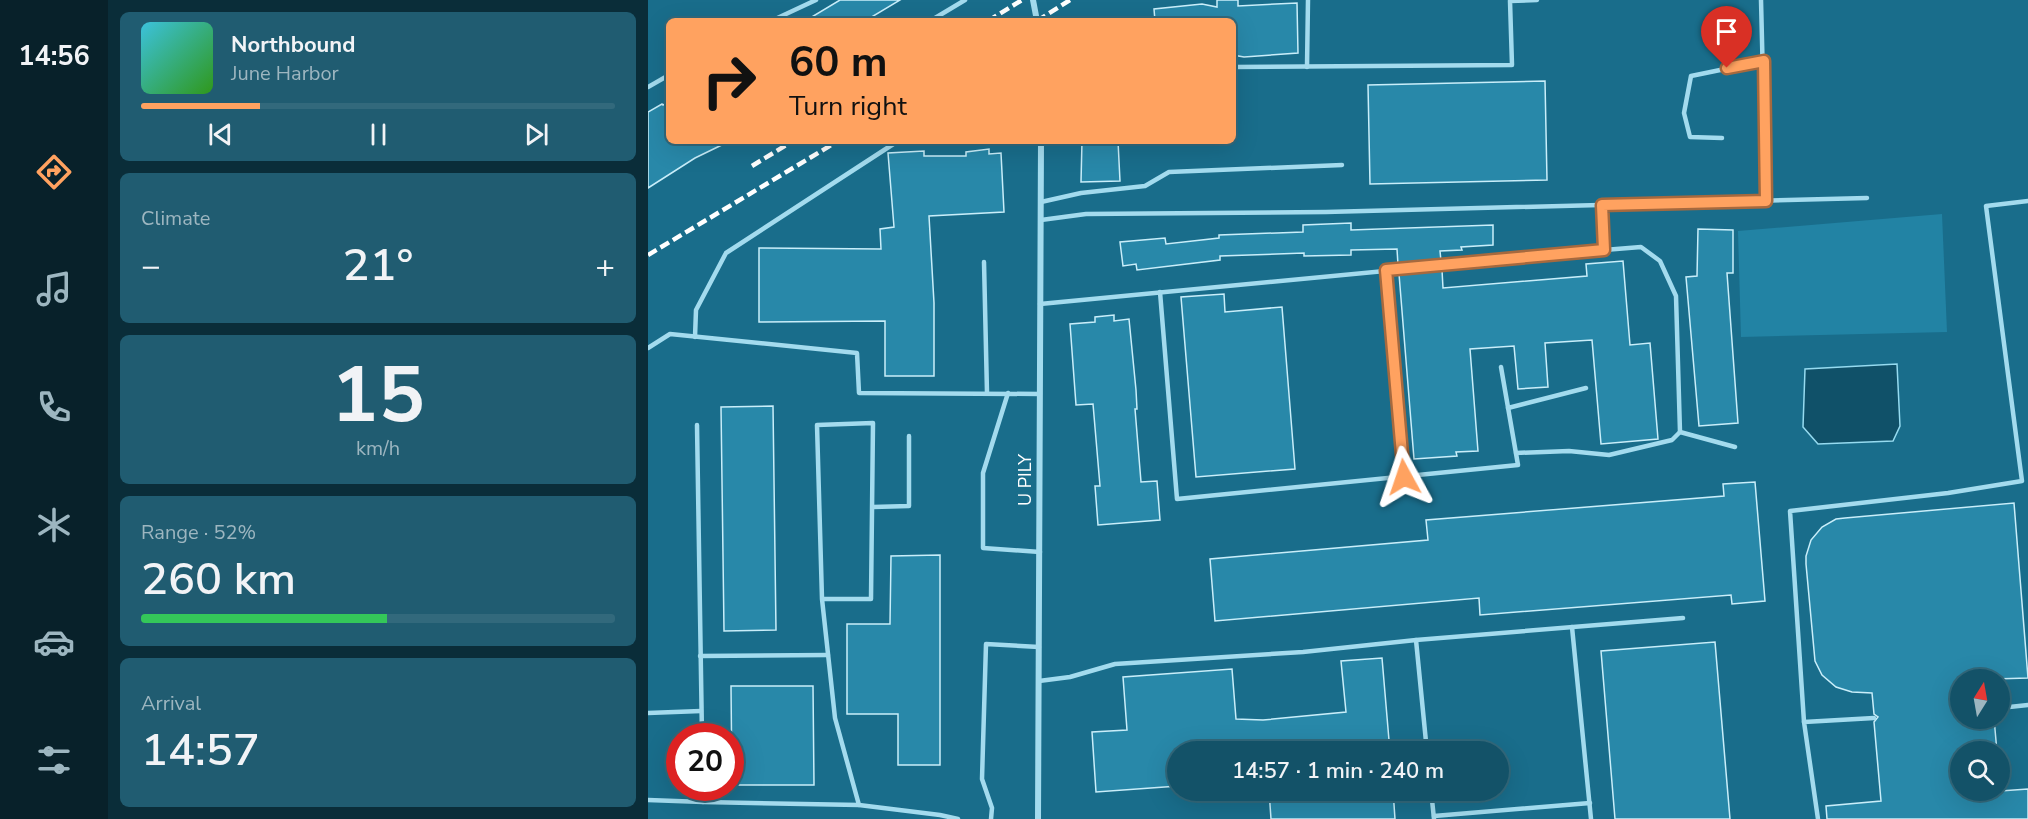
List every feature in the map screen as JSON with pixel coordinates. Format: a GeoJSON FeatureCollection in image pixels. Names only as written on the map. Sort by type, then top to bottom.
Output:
{"type":"FeatureCollection","features":[{"type":"Feature","properties":{"kind":"street"},"geometry":{"type":"LineString","coordinates":[[1033,0],[1036,18]]}},
{"type":"Feature","properties":{"kind":"street","name":"U PILY"},"geometry":{"type":"LineString","coordinates":[[1038,819],[1041,144]]}},
{"type":"Feature","properties":{"kind":"lane"},"geometry":{"type":"LineString","coordinates":[[779,18],[816,0]]}},
{"type":"Feature","properties":{"kind":"lane"},"geometry":{"type":"LineString","coordinates":[[935,18],[965,0]]}},
{"type":"Feature","properties":{"kind":"lane"},"geometry":{"type":"LineString","coordinates":[[1307,67],[1308,0]]}},
{"type":"Feature","properties":{"kind":"lane"},"geometry":{"type":"LineString","coordinates":[[1236,67],[1512,65],[1510,1],[1537,0]]}},
{"type":"Feature","properties":{"kind":"lane"},"geometry":{"type":"LineString","coordinates":[[1761,0],[1766,201]]}},
{"type":"Feature","properties":{"kind":"lane"},"geometry":{"type":"LineString","coordinates":[[1722,138],[1689,137],[1684,113],[1691,76],[1764,61]]}},
{"type":"Feature","properties":{"kind":"lane"},"geometry":{"type":"LineString","coordinates":[[648,87],[666,77]]}},
{"type":"Feature","properties":{"kind":"lane"},"geometry":{"type":"LineString","coordinates":[[695,337],[696,310],[726,253],[893,144]]}},
{"type":"Feature","properties":{"kind":"lane"},"geometry":{"type":"LineString","coordinates":[[1041,202],[1081,193],[1144,186],[1169,172],[1342,165]]}},
{"type":"Feature","properties":{"kind":"lane"},"geometry":{"type":"LineString","coordinates":[[1041,220],[1086,214],[1337,212],[1867,198]]}},
{"type":"Feature","properties":{"kind":"lane"},"geometry":{"type":"LineString","coordinates":[[1818,819],[1804,722],[1790,511],[1948,493],[2022,481],[1986,206],[2028,201]]}},
{"type":"Feature","properties":{"kind":"lane"},"geometry":{"type":"LineString","coordinates":[[1602,205],[1604,250]]}},
{"type":"Feature","properties":{"kind":"lane"},"geometry":{"type":"LineString","coordinates":[[1040,304],[1641,247],[1660,261],[1676,296],[1680,432],[1672,440],[1609,455],[1569,452],[1516,453]]}},
{"type":"Feature","properties":{"kind":"lane"},"geometry":{"type":"LineString","coordinates":[[984,262],[987,393]]}},
{"type":"Feature","properties":{"kind":"lane"},"geometry":{"type":"LineString","coordinates":[[1386,270],[1404,477]]}},
{"type":"Feature","properties":{"kind":"lane"},"geometry":{"type":"LineString","coordinates":[[1160,292],[1177,499],[1518,465],[1501,367]]}},
{"type":"Feature","properties":{"kind":"lane"},"geometry":{"type":"LineString","coordinates":[[648,348],[670,334],[857,353],[859,393],[1040,394]]}},
{"type":"Feature","properties":{"kind":"lane"},"geometry":{"type":"LineString","coordinates":[[1508,408],[1586,388]]}},
{"type":"Feature","properties":{"kind":"lane"},"geometry":{"type":"LineString","coordinates":[[1008,393],[983,473],[983,548],[1040,552]]}},
{"type":"Feature","properties":{"kind":"lane"},"geometry":{"type":"LineString","coordinates":[[822,599],[871,599],[873,423],[817,425],[822,599],[828,655],[835,718],[859,805]]}},
{"type":"Feature","properties":{"kind":"lane"},"geometry":{"type":"LineString","coordinates":[[697,426],[701,723]]}},
{"type":"Feature","properties":{"kind":"lane"},"geometry":{"type":"LineString","coordinates":[[1680,432],[1735,447]]}},
{"type":"Feature","properties":{"kind":"lane"},"geometry":{"type":"LineString","coordinates":[[873,507],[909,506],[909,436]]}},
{"type":"Feature","properties":{"kind":"lane"},"geometry":{"type":"LineString","coordinates":[[1039,681],[1070,677],[1115,664],[1303,651],[1683,618]]}},
{"type":"Feature","properties":{"kind":"lane"},"geometry":{"type":"LineString","coordinates":[[1572,627],[1591,819]]}},
{"type":"Feature","properties":{"kind":"lane"},"geometry":{"type":"LineString","coordinates":[[1416,640],[1426,741]]}},
{"type":"Feature","properties":{"kind":"lane"},"geometry":{"type":"LineString","coordinates":[[991,819],[992,808],[982,779],[986,645],[1039,646]]}},
{"type":"Feature","properties":{"kind":"lane"},"geometry":{"type":"LineString","coordinates":[[700,656],[828,655]]}},
{"type":"Feature","properties":{"kind":"lane"},"geometry":{"type":"LineString","coordinates":[[2010,707],[2028,705]]}},
{"type":"Feature","properties":{"kind":"lane"},"geometry":{"type":"LineString","coordinates":[[648,713],[701,711]]}},
{"type":"Feature","properties":{"kind":"lane"},"geometry":{"type":"LineString","coordinates":[[1804,722],[1874,718]]}},
{"type":"Feature","properties":{"kind":"lane"},"geometry":{"type":"LineString","coordinates":[[648,800],[859,805],[957,819]]}},
{"type":"Feature","properties":{"kind":"lane"},"geometry":{"type":"LineString","coordinates":[[1432,801],[1434,817],[1590,803]]}},
{"type":"Feature","properties":{"kind":"shaded area"},"geometry":{"type":"Polygon","coordinates":[[[1942,214],[1947,332],[1741,337],[1738,231],[1942,214]]]}},
{"type":"Feature","properties":{"kind":"shaded area"},"geometry":{"type":"Polygon","coordinates":[[[1897,364],[1900,426],[1893,441],[1818,444],[1803,427],[1805,369],[1897,364]]]}},
{"type":"Feature","properties":{"kind":"building"},"geometry":{"type":"Polygon","coordinates":[[[840,0],[900,0],[870,18],[810,18],[840,0]]]}},
{"type":"Feature","properties":{"kind":"building"},"geometry":{"type":"Polygon","coordinates":[[[1217,0],[1238,0],[1238,6],[1297,3],[1298,53],[1236,56],[1236,18],[1155,18],[1154,9],[1202,4],[1217,7],[1217,0]]]}},
{"type":"Feature","properties":{"kind":"building"},"geometry":{"type":"Polygon","coordinates":[[[1545,81],[1547,180],[1370,184],[1368,85],[1545,81]]]}},
{"type":"Feature","properties":{"kind":"building"},"geometry":{"type":"Polygon","coordinates":[[[666,104],[666,144],[724,144],[695,158],[648,188],[648,112],[666,104]]]}},
{"type":"Feature","properties":{"kind":"building"},"geometry":{"type":"Polygon","coordinates":[[[1082,144],[1118,144],[1120,181],[1081,182],[1082,144]]]}},
{"type":"Feature","properties":{"kind":"building"},"geometry":{"type":"Polygon","coordinates":[[[989,149],[989,154],[1001,153],[1004,212],[929,216],[934,303],[934,376],[885,376],[885,321],[759,322],[759,248],[881,249],[880,229],[894,227],[888,153],[924,151],[924,156],[966,156],[966,152],[989,149]]]}},
{"type":"Feature","properties":{"kind":"building"},"geometry":{"type":"Polygon","coordinates":[[[1351,223],[1351,230],[1493,225],[1493,245],[1440,251],[1441,261],[1398,265],[1397,249],[1351,250],[1351,255],[1304,256],[1304,253],[1220,256],[1220,260],[1137,270],[1136,264],[1123,266],[1120,242],[1165,238],[1166,244],[1219,238],[1219,235],[1303,232],[1303,225],[1351,223]]]}},
{"type":"Feature","properties":{"kind":"building"},"geometry":{"type":"Polygon","coordinates":[[[1698,229],[1733,230],[1733,273],[1727,273],[1738,423],[1699,426],[1686,277],[1697,276],[1698,229]]]}},
{"type":"Feature","properties":{"kind":"building"},"geometry":{"type":"Polygon","coordinates":[[[1623,261],[1630,345],[1650,343],[1658,439],[1601,444],[1592,340],[1545,343],[1548,387],[1518,389],[1514,346],[1470,349],[1478,451],[1456,452],[1457,456],[1414,459],[1399,274],[1442,270],[1443,288],[1587,276],[1586,264],[1623,261]]]}},
{"type":"Feature","properties":{"kind":"building"},"geometry":{"type":"Polygon","coordinates":[[[1224,294],[1225,312],[1282,307],[1295,469],[1196,477],[1181,297],[1224,294]]]}},
{"type":"Feature","properties":{"kind":"building"},"geometry":{"type":"Polygon","coordinates":[[[1114,315],[1114,321],[1129,319],[1141,482],[1157,481],[1160,520],[1098,525],[1095,486],[1100,486],[1093,404],[1076,405],[1070,324],[1095,322],[1095,317],[1114,315]]]}},
{"type":"Feature","properties":{"kind":"building"},"geometry":{"type":"Polygon","coordinates":[[[773,406],[776,630],[724,631],[721,407],[773,406]]]}},
{"type":"Feature","properties":{"kind":"building"},"geometry":{"type":"Polygon","coordinates":[[[1755,482],[1765,601],[1732,604],[1731,595],[1480,615],[1479,598],[1215,621],[1210,559],[1428,540],[1426,520],[1724,496],[1723,484],[1755,482]]]}},
{"type":"Feature","properties":{"kind":"building"},"geometry":{"type":"Polygon","coordinates":[[[2014,503],[2028,678],[2010,679],[2010,669],[1950,669],[1950,729],[1995,729],[1996,741],[1950,741],[1950,801],[2010,801],[2010,790],[2028,789],[2028,819],[1827,819],[1826,806],[1881,801],[1874,722],[1878,717],[1874,714],[1872,693],[1852,692],[1836,687],[1822,675],[1815,661],[1806,556],[1811,540],[1822,527],[1836,519],[2014,503]]]}},
{"type":"Feature","properties":{"kind":"building"},"geometry":{"type":"Polygon","coordinates":[[[940,555],[940,765],[898,765],[898,714],[847,714],[847,624],[890,624],[891,556],[940,555]]]}},
{"type":"Feature","properties":{"kind":"building"},"geometry":{"type":"Polygon","coordinates":[[[1715,642],[1730,819],[1615,819],[1601,651],[1715,642]]]}},
{"type":"Feature","properties":{"kind":"building"},"geometry":{"type":"Polygon","coordinates":[[[1382,658],[1389,741],[1167,741],[1167,787],[1096,792],[1092,732],[1127,730],[1123,677],[1232,669],[1236,719],[1263,720],[1346,712],[1341,661],[1382,658]]]}},
{"type":"Feature","properties":{"kind":"building"},"geometry":{"type":"Polygon","coordinates":[[[731,686],[813,686],[814,785],[744,785],[744,723],[731,723],[731,686]]]}},
{"type":"Feature","properties":{"kind":"building"},"geometry":{"type":"Polygon","coordinates":[[[1270,801],[1394,801],[1395,819],[1271,819],[1270,801]]]}},
{"type":"Feature","properties":{"kind":"railway"},"geometry":{"type":"LineString","coordinates":[[993,18],[1022,0]]}},
{"type":"Feature","properties":{"kind":"railway"},"geometry":{"type":"LineString","coordinates":[[1042,18],[1070,0]]}},
{"type":"Feature","properties":{"kind":"railway"},"geometry":{"type":"LineString","coordinates":[[752,166],[788,144]]}},
{"type":"Feature","properties":{"kind":"railway"},"geometry":{"type":"LineString","coordinates":[[648,255],[833,144]]}},
{"type":"Feature","properties":{"kind":"route"},"geometry":{"type":"LineString","coordinates":[[1404,477],[1386,270],[1604,250],[1602,205],[1766,201],[1764,61],[1727,68]]}}]}
